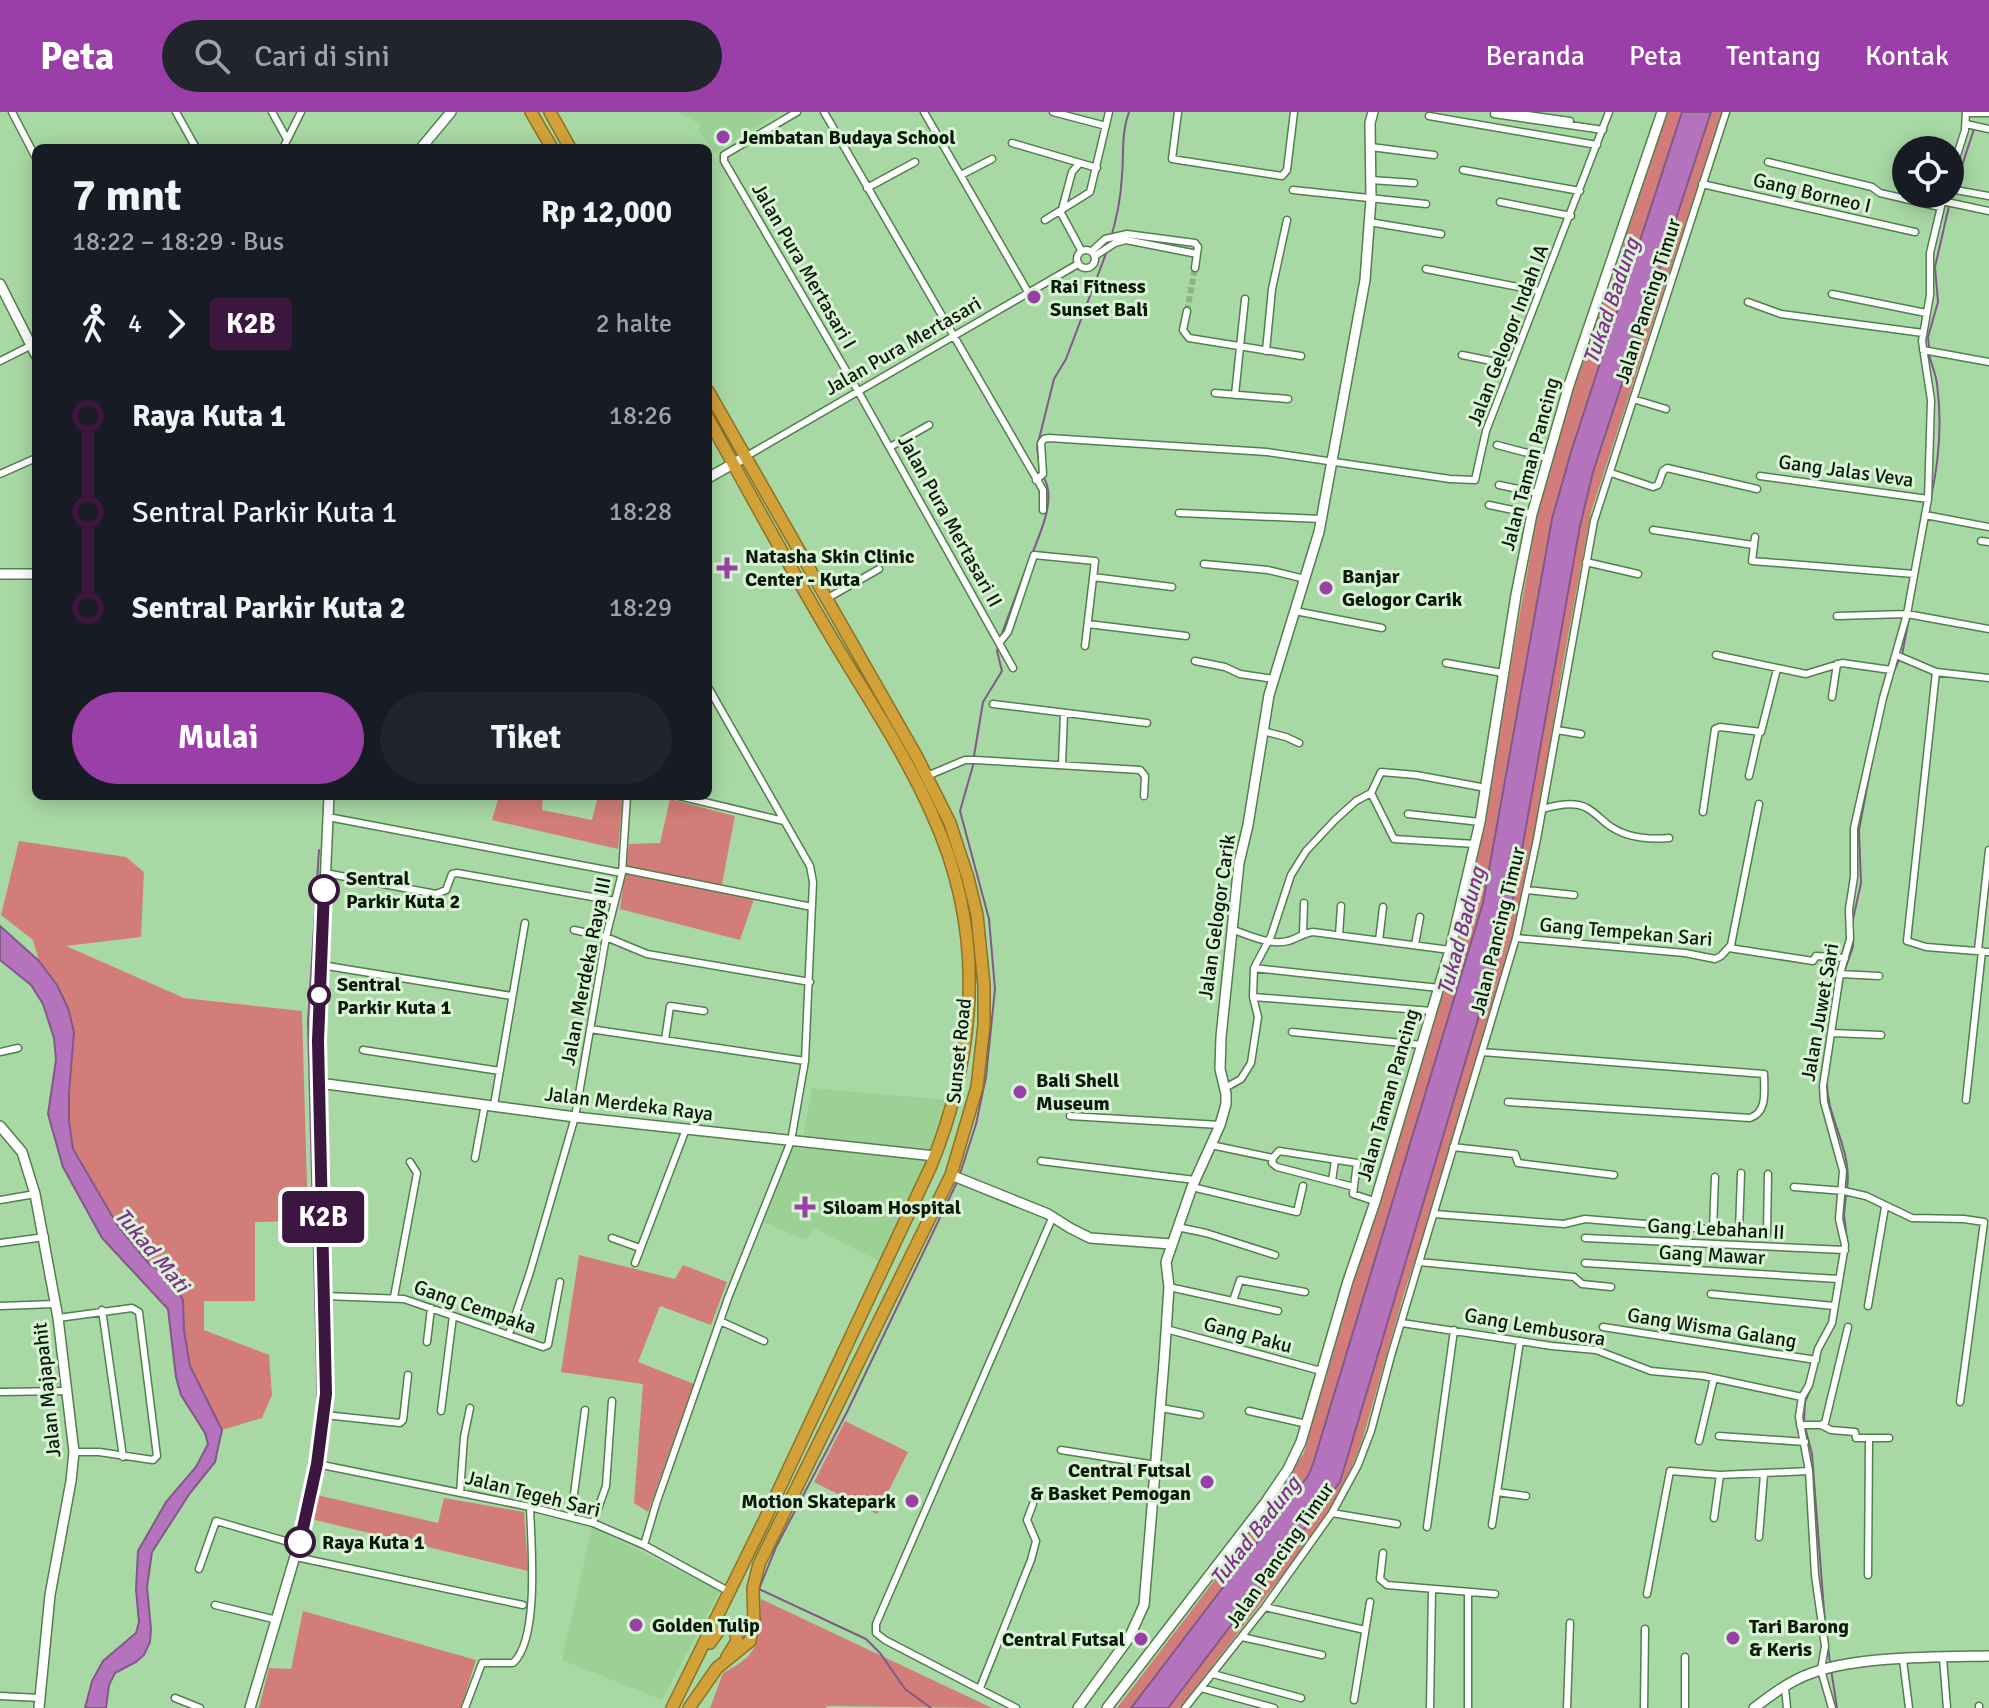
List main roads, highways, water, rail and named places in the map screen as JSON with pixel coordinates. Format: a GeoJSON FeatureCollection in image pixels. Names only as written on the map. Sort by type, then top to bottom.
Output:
{"type":"FeatureCollection","features":[{"type":"Feature","properties":{"kind":"highway"},"geometry":{"type":"LineString","coordinates":[[531,112],[550,144]]}},
{"type":"Feature","properties":{"kind":"highway"},"geometry":{"type":"LineString","coordinates":[[550,112],[568,144]]}},
{"type":"Feature","properties":{"kind":"highway","name":"Sunset Road"},"geometry":{"type":"LineString","coordinates":[[689,1708],[717,1668],[750,1641],[754,1623],[753,1588],[759,1564],[951,1175],[977,1087],[984,1025],[984,985],[978,926],[968,878],[950,823],[927,776],[712,398]]}},
{"type":"Feature","properties":{"kind":"highway","name":"Sunset Road"},"geometry":{"type":"LineString","coordinates":[[672,1708],[765,1519],[935,1156],[963,1067],[970,1017],[966,934],[951,860],[933,816],[910,769],[712,425]]}},
{"type":"Feature","properties":{"kind":"highway"},"geometry":{"type":"LineString","coordinates":[[835,1369],[852,1380]]}},
{"type":"Feature","properties":{"kind":"highway"},"geometry":{"type":"LineString","coordinates":[[691,1670],[722,1626],[732,1626],[737,1633],[737,1641],[717,1668]]}},
{"type":"Feature","properties":{"kind":"waterway"},"geometry":{"type":"LineString","coordinates":[[1109,244],[1119,202],[1124,135],[1129,112]]}},
{"type":"Feature","properties":{"kind":"waterway"},"geometry":{"type":"LineString","coordinates":[[1964,160],[1974,129]]}},
{"type":"Feature","properties":{"kind":"waterway"},"geometry":{"type":"LineString","coordinates":[[1929,347],[1928,337],[1938,302],[1935,267],[1949,208]]}},
{"type":"Feature","properties":{"kind":"waterway"},"geometry":{"type":"LineString","coordinates":[[1040,470],[1037,447],[1054,379],[1066,359],[1107,251]]}},
{"type":"Feature","properties":{"kind":"waterway"},"geometry":{"type":"LineString","coordinates":[[1929,354],[1936,380],[1939,412],[1938,455],[1931,497]]}},
{"type":"Feature","properties":{"kind":"waterway"},"geometry":{"type":"LineString","coordinates":[[1032,554],[1048,504],[1043,476]]}},
{"type":"Feature","properties":{"kind":"waterway"},"geometry":{"type":"LineString","coordinates":[[1001,636],[1028,563]]}},
{"type":"Feature","properties":{"kind":"waterway"},"geometry":{"type":"LineString","coordinates":[[1902,655],[1909,618]]}},
{"type":"Feature","properties":{"kind":"waterway"},"geometry":{"type":"LineString","coordinates":[[974,756],[983,702],[1002,671],[998,646]]}},
{"type":"Feature","properties":{"kind":"waterway"},"geometry":{"type":"LineString","coordinates":[[1893,673],[1899,660]]}},
{"type":"Feature","properties":{"kind":"waterway"},"geometry":{"type":"LineString","coordinates":[[1839,1001],[1843,975],[1853,947],[1853,919],[1861,883],[1859,830],[1873,756]]}},
{"type":"Feature","properties":{"kind":"waterway"},"geometry":{"type":"LineString","coordinates":[[960,1174],[976,1124],[986,1077],[995,989],[989,919],[960,811],[974,762]]}},
{"type":"Feature","properties":{"kind":"waterway"},"geometry":{"type":"LineString","coordinates":[[318,1409],[308,1021],[319,850]]}},
{"type":"Feature","properties":{"kind":"waterway"},"geometry":{"type":"LineString","coordinates":[[1827,1079],[1830,1106],[1846,1160],[1847,1189]]}},
{"type":"Feature","properties":{"kind":"waterway"},"geometry":{"type":"LineString","coordinates":[[931,1708],[905,1689],[880,1653],[866,1639],[759,1589],[776,1547],[847,1412],[958,1180]]}},
{"type":"Feature","properties":{"kind":"waterway"},"geometry":{"type":"LineString","coordinates":[[1846,1195],[1844,1215],[1847,1240]]}},
{"type":"Feature","properties":{"kind":"waterway"},"geometry":{"type":"LineString","coordinates":[[1804,1421],[1805,1402],[1811,1388]]}},
{"type":"Feature","properties":{"kind":"waterway"},"geometry":{"type":"LineString","coordinates":[[1805,1427],[1812,1454],[1825,1623]]}},
{"type":"Feature","properties":{"kind":"waterway"},"geometry":{"type":"LineString","coordinates":[[1828,1646],[1830,1663]]}},
{"type":"Feature","properties":{"kind":"waterway"},"geometry":{"type":"LineString","coordinates":[[1831,1669],[1837,1708]]}},
{"type":"Feature","properties":{"kind":"tunnel"},"geometry":{"type":"LineString","coordinates":[[1187,311],[1195,268]]}},
{"type":"Feature","properties":{"kind":"place","name":"Jembatan Budaya School"},"geometry":{"type":"Point","coordinates":[723,137]}},
{"type":"Feature","properties":{"kind":"place","name":"Rai Fitness Sunset Bali"},"geometry":{"type":"Point","coordinates":[1034,297]}},
{"type":"Feature","properties":{"kind":"place","name":"Natasha Skin Clinic Center - Kuta"},"geometry":{"type":"Point","coordinates":[727,568]}},
{"type":"Feature","properties":{"kind":"place","name":"Banjar Gelogor Carik"},"geometry":{"type":"Point","coordinates":[1326,588]}},
{"type":"Feature","properties":{"kind":"place","name":"Sentral Parkir Kuta 2"},"geometry":{"type":"Point","coordinates":[324,890]}},
{"type":"Feature","properties":{"kind":"place","name":"Sentral Parkir Kuta 1"},"geometry":{"type":"Point","coordinates":[319,995]}},
{"type":"Feature","properties":{"kind":"place","name":"Bali Shell Museum"},"geometry":{"type":"Point","coordinates":[1020,1092]}},
{"type":"Feature","properties":{"kind":"place","name":"Siloam Hospital"},"geometry":{"type":"Point","coordinates":[805,1207]}},
{"type":"Feature","properties":{"kind":"place","name":"Central Futsal & Basket Pemogan"},"geometry":{"type":"Point","coordinates":[1207,1482]}},
{"type":"Feature","properties":{"kind":"place","name":"Motion Skatepark"},"geometry":{"type":"Point","coordinates":[912,1501]}},
{"type":"Feature","properties":{"kind":"place","name":"Raya Kuta 1"},"geometry":{"type":"Point","coordinates":[300,1542]}},
{"type":"Feature","properties":{"kind":"place","name":"Golden Tulip"},"geometry":{"type":"Point","coordinates":[636,1625]}},
{"type":"Feature","properties":{"kind":"place","name":"Tari Barong & Keris"},"geometry":{"type":"Point","coordinates":[1733,1638]}},
{"type":"Feature","properties":{"kind":"place","name":"Central Futsal"},"geometry":{"type":"Point","coordinates":[1141,1639]}},
{"type":"Feature","properties":{"kind":"water label","name":"Tukad Badung"},"geometry":{"type":"Point","coordinates":[1611,301]}},
{"type":"Feature","properties":{"kind":"water label","name":"Tukad Badung"},"geometry":{"type":"Point","coordinates":[1461,931]}},
{"type":"Feature","properties":{"kind":"water label","name":"Tukad Mati"},"geometry":{"type":"Point","coordinates":[152,1250]}},
{"type":"Feature","properties":{"kind":"water label","name":"Tukad Badung"},"geometry":{"type":"Point","coordinates":[1255,1531]}}]}
